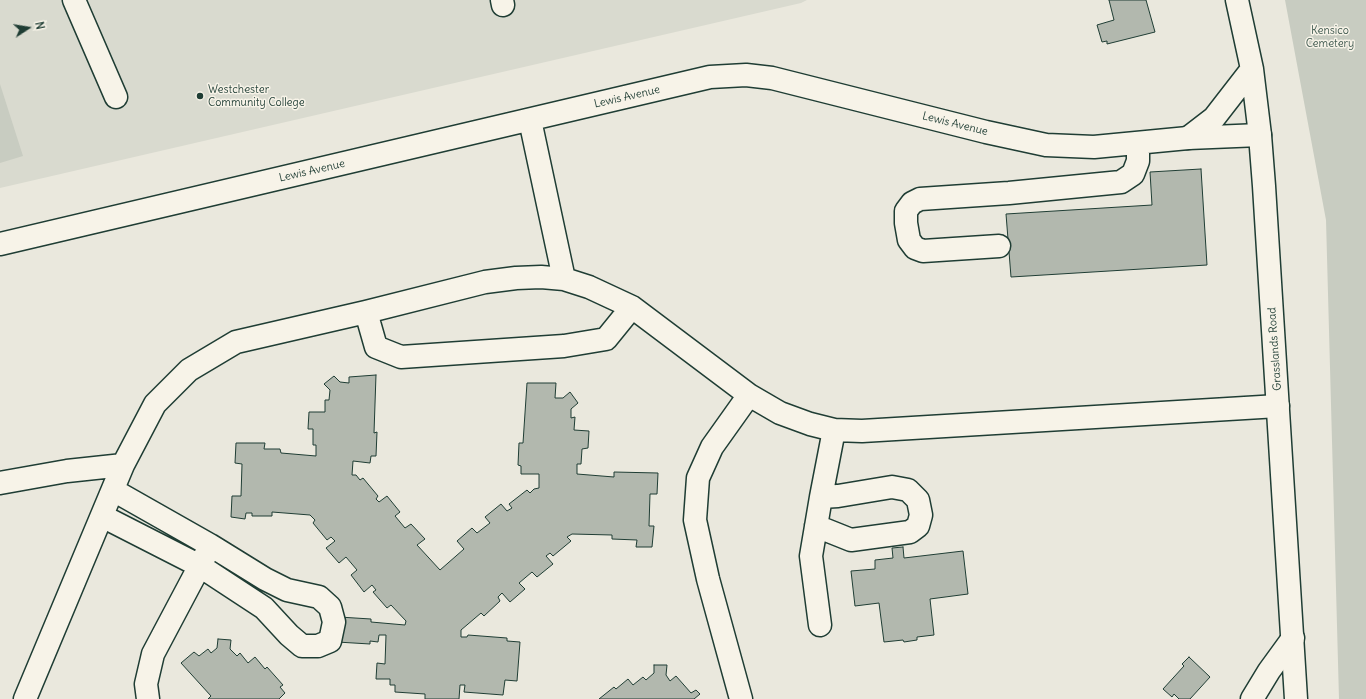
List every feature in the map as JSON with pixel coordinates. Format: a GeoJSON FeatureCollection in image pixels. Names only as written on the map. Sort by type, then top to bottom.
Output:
{"type":"FeatureCollection","features":[{"type":"Feature","properties":{"kind":"street"},"geometry":{"type":"LineString","coordinates":[[74,0],[116,98]]}},
{"type":"Feature","properties":{"kind":"street","name":"Grasslands Road"},"geometry":{"type":"LineString","coordinates":[[1237,0],[1252,69],[1260,134],[1296,699]]}},
{"type":"Feature","properties":{"kind":"street"},"geometry":{"type":"LineString","coordinates":[[1188,138],[1214,118],[1252,69]]}},
{"type":"Feature","properties":{"kind":"street","name":"Lewis Avenue"},"geometry":{"type":"LineString","coordinates":[[0,244],[710,78],[746,76],[772,78],[986,132],[1046,145],[1094,147],[1138,144],[1188,138],[1260,134]]}},
{"type":"Feature","properties":{"kind":"street"},"geometry":{"type":"LineString","coordinates":[[530,120],[564,279]]}},
{"type":"Feature","properties":{"kind":"street"},"geometry":{"type":"LineString","coordinates":[[999,246],[923,251],[915,248],[909,240],[906,223],[906,210],[912,203],[920,199],[1009,193],[1121,182],[1133,174],[1138,161],[1138,144]]}},
{"type":"Feature","properties":{"kind":"street"},"geometry":{"type":"LineString","coordinates":[[25,699],[124,465],[155,404],[189,370],[236,342],[366,312],[485,282],[516,278],[541,277],[564,279],[589,287],[632,307],[749,395],[780,413],[810,424],[834,430],[870,431],[1278,406]]}},
{"type":"Feature","properties":{"kind":"street"},"geometry":{"type":"LineString","coordinates":[[366,312],[376,346],[401,357],[564,346],[606,339],[632,307]]}},
{"type":"Feature","properties":{"kind":"street"},"geometry":{"type":"LineString","coordinates":[[741,699],[708,579],[694,520],[698,478],[712,447],[749,395]]}},
{"type":"Feature","properties":{"kind":"street"},"geometry":{"type":"LineString","coordinates":[[820,625],[811,556],[834,430]]}},
{"type":"Feature","properties":{"kind":"street"},"geometry":{"type":"LineString","coordinates":[[0,483],[67,471],[124,465]]}},
{"type":"Feature","properties":{"kind":"street"},"geometry":{"type":"LineString","coordinates":[[816,526],[851,540],[910,532],[918,526],[921,516],[918,500],[908,490],[892,487],[838,496],[821,497]]}},
{"type":"Feature","properties":{"kind":"street"},"geometry":{"type":"LineString","coordinates":[[102,516],[200,566],[264,608],[289,635],[302,646],[318,646],[330,641],[334,622],[330,607],[319,597],[287,590],[265,579],[210,545],[113,490]]}},
{"type":"Feature","properties":{"kind":"street"},"geometry":{"type":"LineString","coordinates":[[148,699],[146,684],[153,654],[210,545]]}},
{"type":"Feature","properties":{"kind":"street"},"geometry":{"type":"LineString","coordinates":[[1252,699],[1269,670],[1293,638]]}},
{"type":"Feature","properties":{"kind":"shaded area","name":"Westchester Community College"},"geometry":{"type":"Polygon","coordinates":[[[0,0],[807,0],[801,3],[0,188],[0,0]]]}},
{"type":"Feature","properties":{"kind":"green space","name":"Kensico Cemetery"},"geometry":{"type":"Polygon","coordinates":[[[1285,0],[1366,0],[1366,699],[1339,699],[1326,220],[1285,0]]]}},
{"type":"Feature","properties":{"kind":"green space"},"geometry":{"type":"Polygon","coordinates":[[[0,84],[23,156],[0,163],[0,84]]]}},
{"type":"Feature","properties":{"kind":"building"},"geometry":{"type":"Polygon","coordinates":[[[1109,0],[1146,0],[1155,32],[1107,44],[1107,41],[1102,42],[1097,25],[1114,20],[1109,0]]]}},
{"type":"Feature","properties":{"kind":"building"},"geometry":{"type":"Polygon","coordinates":[[[1201,169],[1207,265],[1011,277],[1006,214],[1152,205],[1150,172],[1201,169]]]}},
{"type":"Feature","properties":{"kind":"building"},"geometry":{"type":"Polygon","coordinates":[[[376,375],[374,433],[377,432],[376,456],[371,456],[370,463],[353,461],[352,475],[356,475],[360,480],[363,478],[378,496],[376,499],[379,502],[387,496],[400,512],[395,516],[405,528],[411,524],[425,539],[417,545],[440,570],[464,549],[457,541],[472,528],[477,533],[490,523],[485,517],[501,504],[507,511],[512,508],[509,504],[527,490],[530,493],[534,489],[539,488],[539,474],[521,474],[521,466],[518,465],[519,443],[523,443],[527,383],[556,383],[555,398],[563,398],[570,392],[578,403],[571,409],[571,418],[575,417],[574,430],[589,431],[588,448],[582,449],[581,464],[577,464],[577,474],[614,477],[614,472],[658,473],[657,494],[650,494],[649,526],[654,526],[652,547],[636,547],[637,540],[612,539],[612,535],[572,534],[567,537],[571,541],[553,556],[550,553],[546,556],[553,564],[537,577],[532,572],[519,583],[525,589],[510,602],[502,593],[498,597],[500,601],[484,616],[481,613],[461,630],[461,637],[467,637],[468,635],[507,638],[507,641],[520,642],[517,681],[505,680],[503,695],[464,692],[465,685],[460,685],[459,699],[425,699],[425,694],[395,692],[395,685],[390,685],[390,679],[376,679],[377,663],[385,664],[386,635],[379,635],[378,642],[370,641],[370,644],[337,642],[339,617],[371,619],[371,622],[405,625],[406,621],[391,605],[387,608],[373,592],[376,590],[372,585],[364,592],[351,575],[357,570],[346,557],[339,563],[326,548],[335,541],[331,537],[327,540],[313,523],[315,520],[310,515],[272,512],[272,516],[252,516],[252,513],[246,513],[245,519],[231,517],[232,496],[241,496],[242,464],[235,463],[236,443],[265,443],[264,449],[280,449],[281,453],[316,456],[316,445],[313,445],[313,429],[308,429],[309,412],[325,412],[325,400],[329,400],[330,390],[324,384],[334,376],[340,382],[349,383],[349,377],[376,375]]]}},
{"type":"Feature","properties":{"kind":"building"},"geometry":{"type":"Polygon","coordinates":[[[903,547],[904,558],[963,551],[968,594],[930,599],[934,635],[917,637],[917,640],[904,642],[903,640],[884,642],[879,603],[855,606],[851,571],[875,569],[875,560],[893,558],[892,548],[903,547]]]}},
{"type":"Feature","properties":{"kind":"building"},"geometry":{"type":"Polygon","coordinates":[[[218,639],[231,640],[230,649],[237,656],[240,653],[248,663],[255,657],[265,669],[267,667],[283,685],[280,687],[285,693],[279,699],[208,699],[211,696],[181,663],[194,652],[199,656],[208,649],[211,653],[217,648],[218,639]]]}},
{"type":"Feature","properties":{"kind":"building"},"geometry":{"type":"Polygon","coordinates":[[[1189,657],[1210,677],[1190,699],[1179,699],[1174,694],[1172,697],[1163,689],[1184,666],[1182,664],[1189,657]]]}},
{"type":"Feature","properties":{"kind":"building"},"geometry":{"type":"Polygon","coordinates":[[[654,665],[667,665],[666,675],[670,681],[676,676],[691,693],[696,690],[700,694],[694,699],[599,699],[614,687],[616,689],[628,679],[633,685],[643,677],[646,680],[654,673],[654,665]]]}},
{"type":"Feature","properties":{"kind":"place","name":"Westchester Community College"},"geometry":{"type":"Point","coordinates":[200,96]}}]}
